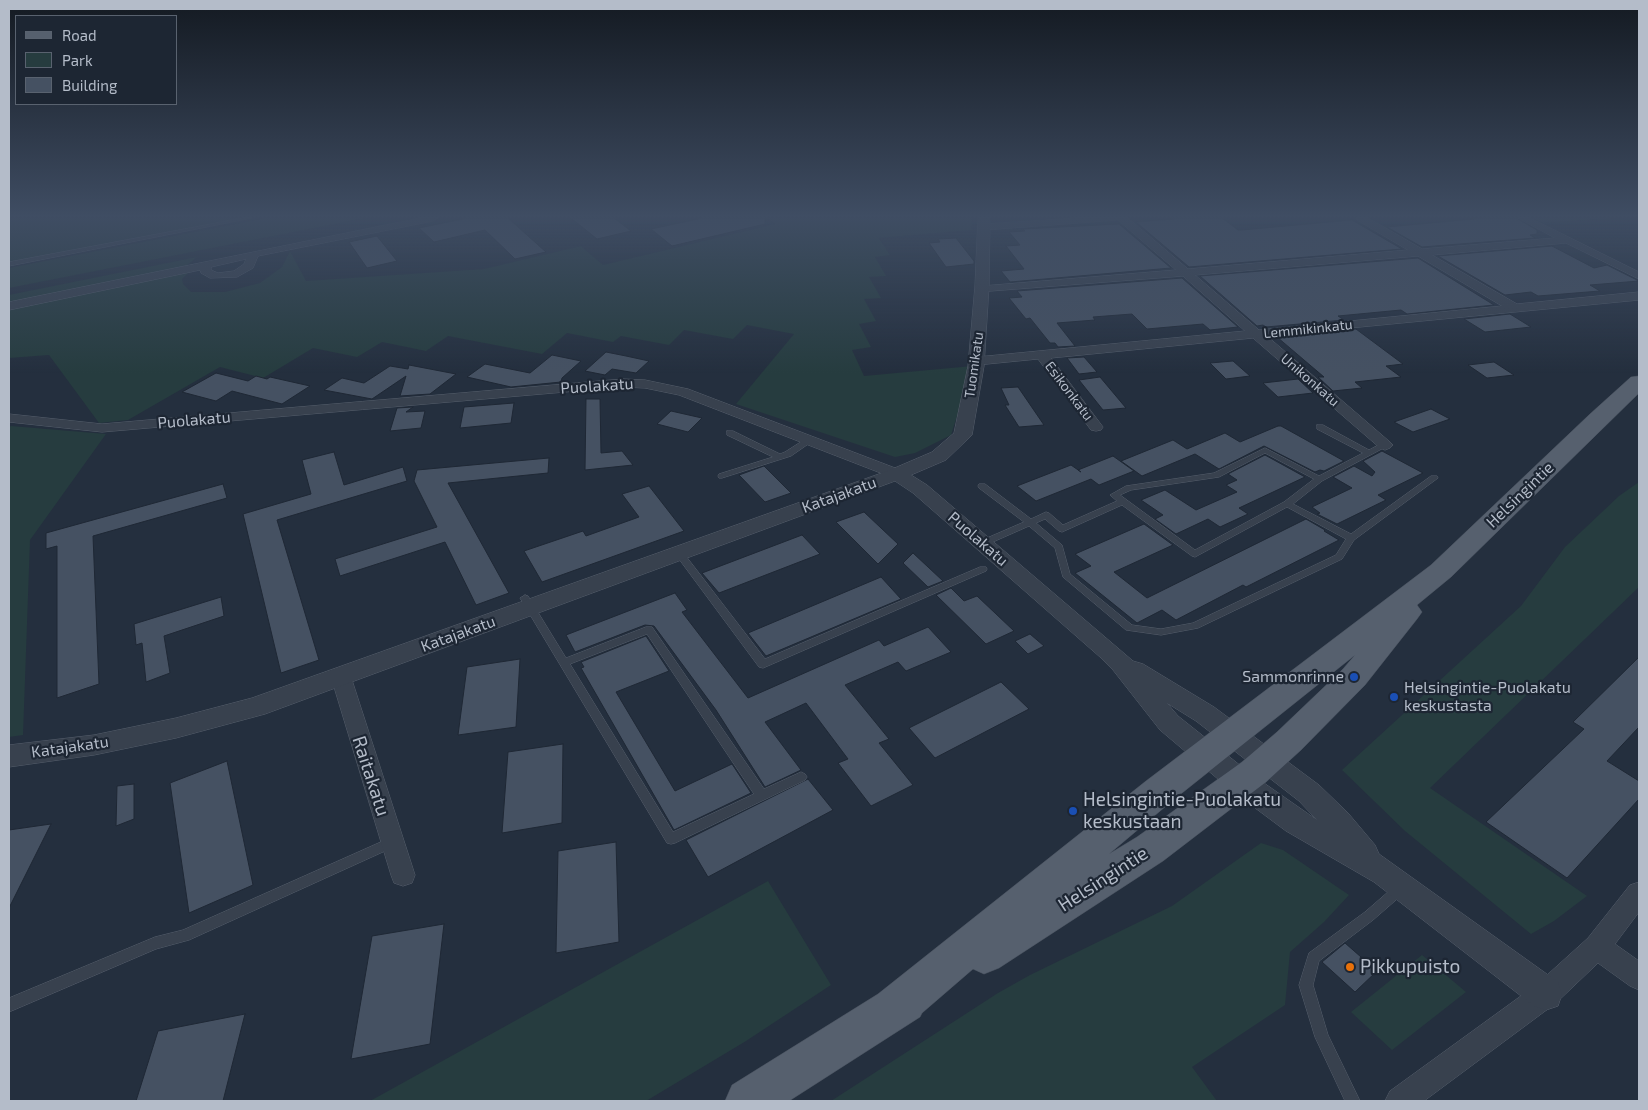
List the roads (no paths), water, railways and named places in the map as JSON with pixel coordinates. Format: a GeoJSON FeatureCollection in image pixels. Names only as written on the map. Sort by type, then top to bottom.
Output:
{"type":"FeatureCollection","features":[{"type":"Feature","properties":{"kind":"main road","name":"Helsingintie"},"geometry":{"type":"LineString","coordinates":[[1598,419],[1639,365]]}},
{"type":"Feature","properties":{"kind":"main road","name":"Helsingintie"},"geometry":{"type":"LineString","coordinates":[[890,1012],[1220,745],[1441,571],[1598,419],[1639,382]]}},
{"type":"Feature","properties":{"kind":"main road","name":"Helsingintie"},"geometry":{"type":"LineString","coordinates":[[748,1101],[1061,907],[1150,849],[1254,772],[1354,677],[1441,571]]}},
{"type":"Feature","properties":{"kind":"street"},"geometry":{"type":"LineString","coordinates":[[9,306],[183,270]]}},
{"type":"Feature","properties":{"kind":"street"},"geometry":{"type":"LineString","coordinates":[[205,270],[210,275],[226,277],[244,270]]}},
{"type":"Feature","properties":{"kind":"street","name":"Tuomikatu"},"geometry":{"type":"LineString","coordinates":[[897,474],[939,456],[963,435],[977,361],[983,270]]}},
{"type":"Feature","properties":{"kind":"street","name":"Unikonkatu"},"geometry":{"type":"LineString","coordinates":[[1183,270],[1385,445]]}},
{"type":"Feature","properties":{"kind":"street"},"geometry":{"type":"LineString","coordinates":[[982,290],[1224,270]]}},
{"type":"Feature","properties":{"kind":"street"},"geometry":{"type":"LineString","coordinates":[[1449,270],[1514,308]]}},
{"type":"Feature","properties":{"kind":"street"},"geometry":{"type":"LineString","coordinates":[[1627,270],[1639,276]]}},
{"type":"Feature","properties":{"kind":"street","name":"Lemmikinkatu"},"geometry":{"type":"LineString","coordinates":[[977,361],[1639,296]]}},
{"type":"Feature","properties":{"kind":"street","name":"Esikonkatu"},"geometry":{"type":"LineString","coordinates":[[1042,355],[1096,426]]}},
{"type":"Feature","properties":{"kind":"street","name":"Puolakatu"},"geometry":{"type":"LineString","coordinates":[[9,418],[102,428],[606,384],[637,383],[683,392],[897,474],[920,489],[1108,650],[1138,673],[1198,710],[1220,745]]}},
{"type":"Feature","properties":{"kind":"street","name":"Katajakatu"},"geometry":{"type":"LineString","coordinates":[[9,756],[94,745],[176,728],[256,707],[341,677],[528,603],[679,553],[897,474]]}},
{"type":"Feature","properties":{"kind":"street","name":"Raitakatu"},"geometry":{"type":"LineString","coordinates":[[341,677],[403,875]]}},
{"type":"Feature","properties":{"kind":"street"},"geometry":{"type":"LineString","coordinates":[[1220,745],[1254,772],[1296,822],[1352,853],[1393,880],[1546,994]]}},
{"type":"Feature","properties":{"kind":"street"},"geometry":{"type":"LineString","coordinates":[[1402,1101],[1546,994],[1597,947],[1639,893]]}},
{"type":"Feature","properties":{"kind":"street"},"geometry":{"type":"LineString","coordinates":[[1597,947],[1639,978]]}},
{"type":"Feature","properties":{"kind":"lane"},"geometry":{"type":"LineString","coordinates":[[1320,427],[1369,453]]}},
{"type":"Feature","properties":{"kind":"lane"},"geometry":{"type":"LineString","coordinates":[[730,433],[780,457]]}},
{"type":"Feature","properties":{"kind":"lane"},"geometry":{"type":"LineString","coordinates":[[722,476],[780,457],[810,440]]}},
{"type":"Feature","properties":{"kind":"lane"},"geometry":{"type":"LineString","coordinates":[[1319,479],[1265,450],[1216,475],[1129,488],[1114,495],[1195,554],[1287,504],[1319,479],[1385,445]]}},
{"type":"Feature","properties":{"kind":"lane"},"geometry":{"type":"LineString","coordinates":[[982,486],[1059,547],[1066,575],[1129,628],[1161,632],[1195,626],[1339,557],[1352,538],[1434,478]]}},
{"type":"Feature","properties":{"kind":"lane"},"geometry":{"type":"LineString","coordinates":[[983,543],[1046,515],[1062,528],[1123,501]]}},
{"type":"Feature","properties":{"kind":"lane"},"geometry":{"type":"LineString","coordinates":[[1287,504],[1352,538]]}},
{"type":"Feature","properties":{"kind":"lane"},"geometry":{"type":"LineString","coordinates":[[679,553],[763,664],[983,569]]}},
{"type":"Feature","properties":{"kind":"lane"},"geometry":{"type":"LineString","coordinates":[[528,603],[671,840],[801,777]]}},
{"type":"Feature","properties":{"kind":"lane"},"geometry":{"type":"LineString","coordinates":[[564,663],[649,629],[762,796]]}},
{"type":"Feature","properties":{"kind":"lane"},"geometry":{"type":"LineString","coordinates":[[9,1005],[155,943],[184,936],[392,842]]}},
{"type":"Feature","properties":{"kind":"lane"},"geometry":{"type":"LineString","coordinates":[[1353,1101],[1322,1037],[1306,985],[1314,957],[1398,893],[1393,880]]}},
{"type":"Feature","properties":{"kind":"place","name":"Sammonrinne"},"geometry":{"type":"Point","coordinates":[1354,677]}},
{"type":"Feature","properties":{"kind":"place","name":"Helsingintie-Puolakatu keskustasta"},"geometry":{"type":"Point","coordinates":[1394,697]}},
{"type":"Feature","properties":{"kind":"place","name":"Helsingintie-Puolakatu keskustaan"},"geometry":{"type":"Point","coordinates":[1073,811]}},
{"type":"Feature","properties":{"kind":"place","name":"Pikkupuisto"},"geometry":{"type":"Point","coordinates":[1350,967]}}]}
